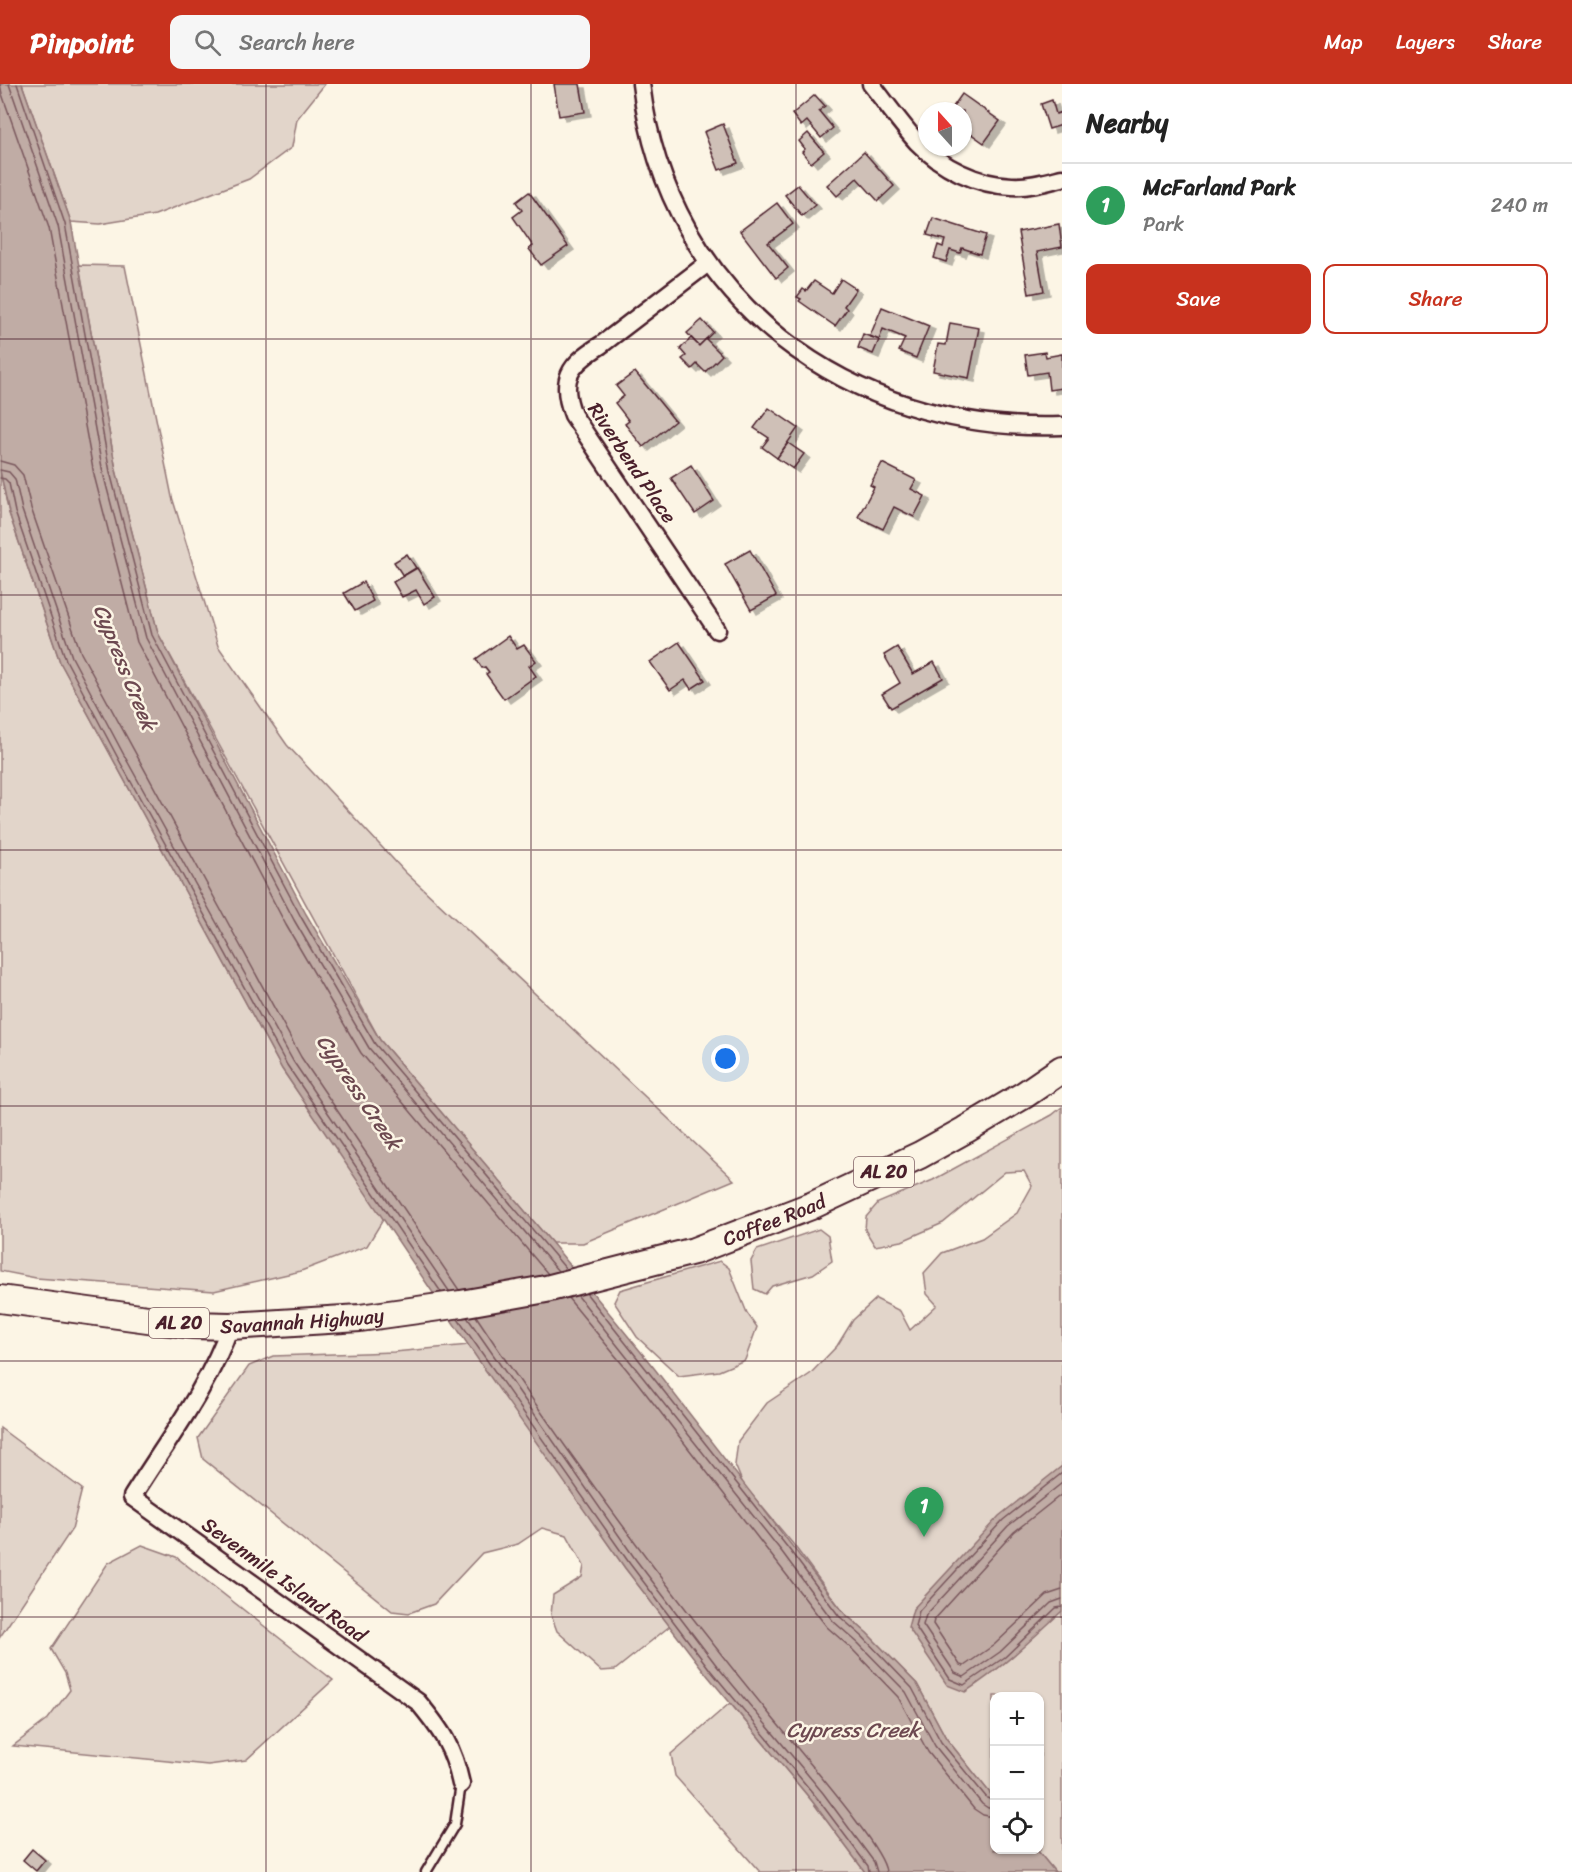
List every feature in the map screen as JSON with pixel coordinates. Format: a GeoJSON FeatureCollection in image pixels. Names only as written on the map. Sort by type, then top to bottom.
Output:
{"type":"FeatureCollection","features":[{"type":"Feature","properties":{"kind":"main road","name":"Coffee Road"},"geometry":{"type":"LineString","coordinates":[[461,1304],[546,1289],[694,1251],[811,1206],[920,1155],[1014,1101],[1062,1069]]}},
{"type":"Feature","properties":{"kind":"main road","name":"Savannah Highway"},"geometry":{"type":"LineString","coordinates":[[0,1299],[192,1325],[230,1326],[360,1318],[461,1304]]}},
{"type":"Feature","properties":{"kind":"street"},"geometry":{"type":"LineString","coordinates":[[642,84],[645,112],[657,161],[682,216],[708,263],[771,331],[826,371],[888,399],[960,418],[1005,425],[1062,426]]}},
{"type":"Feature","properties":{"kind":"street"},"geometry":{"type":"LineString","coordinates":[[871,84],[918,143],[943,163],[974,180],[1011,186],[1043,183],[1062,178]]}},
{"type":"Feature","properties":{"kind":"street","name":"Riverbend Place"},"geometry":{"type":"LineString","coordinates":[[708,263],[586,354],[573,367],[566,382],[567,399],[573,415],[717,630]]}},
{"type":"Feature","properties":{"kind":"street","name":"Sevenmile Island Road"},"geometry":{"type":"LineString","coordinates":[[230,1326],[224,1345],[204,1383],[132,1497],[418,1702],[441,1731],[455,1758],[461,1784]]}},
{"type":"Feature","properties":{"kind":"lane","name":"Sevenmile Island Road"},"geometry":{"type":"LineString","coordinates":[[426,1872],[454,1824],[461,1784]]}},
{"type":"Feature","properties":{"kind":"shaded area"},"geometry":{"type":"Polygon","coordinates":[[[22,84],[325,84],[297,119],[292,147],[249,179],[155,215],[100,224],[71,222],[22,84]]]}},
{"type":"Feature","properties":{"kind":"shaded area"},"geometry":{"type":"Polygon","coordinates":[[[79,265],[125,266],[172,497],[218,646],[287,745],[405,872],[734,1180],[583,1243],[552,1243],[380,1040],[158,633],[116,470],[79,265]]]}},
{"type":"Feature","properties":{"kind":"shaded area"},"geometry":{"type":"Polygon","coordinates":[[[0,470],[9,513],[60,662],[282,1069],[384,1218],[367,1246],[301,1271],[214,1291],[36,1278],[0,1271],[0,470]]]}},
{"type":"Feature","properties":{"kind":"shaded area"},"geometry":{"type":"Polygon","coordinates":[[[1062,1107],[1062,1872],[1055,1872],[1040,1854],[1044,1854],[1044,1692],[990,1692],[990,1793],[946,1738],[917,1684],[844,1613],[793,1544],[743,1484],[735,1465],[738,1441],[767,1403],[810,1374],[837,1346],[853,1320],[876,1299],[900,1311],[910,1330],[937,1305],[927,1294],[924,1273],[942,1253],[982,1238],[1017,1213],[1032,1186],[1024,1171],[1005,1172],[943,1223],[902,1241],[875,1246],[865,1230],[866,1217],[878,1203],[933,1180],[1052,1115],[1062,1107]]]}},
{"type":"Feature","properties":{"kind":"shaded area"},"geometry":{"type":"Polygon","coordinates":[[[819,1229],[828,1236],[832,1261],[813,1274],[772,1286],[765,1294],[754,1289],[751,1261],[757,1250],[819,1229]]]}},
{"type":"Feature","properties":{"kind":"shaded area"},"geometry":{"type":"Polygon","coordinates":[[[720,1261],[729,1268],[747,1313],[757,1327],[745,1360],[719,1371],[679,1376],[637,1337],[614,1302],[620,1290],[720,1261]]]}},
{"type":"Feature","properties":{"kind":"shaded area"},"geometry":{"type":"Polygon","coordinates":[[[469,1345],[625,1568],[670,1626],[615,1670],[601,1671],[557,1631],[551,1615],[553,1595],[582,1577],[584,1566],[567,1535],[542,1528],[518,1544],[482,1553],[434,1604],[409,1613],[392,1611],[203,1459],[198,1438],[249,1366],[273,1356],[394,1352],[469,1345]]]}},
{"type":"Feature","properties":{"kind":"shaded area"},"geometry":{"type":"Polygon","coordinates":[[[0,1428],[82,1489],[72,1529],[0,1637],[0,1428]]]}},
{"type":"Feature","properties":{"kind":"shaded area"},"geometry":{"type":"Polygon","coordinates":[[[142,1545],[176,1557],[333,1680],[246,1760],[208,1765],[13,1746],[48,1719],[70,1690],[65,1673],[51,1649],[108,1563],[142,1545]]]}},
{"type":"Feature","properties":{"kind":"shaded area"},"geometry":{"type":"Polygon","coordinates":[[[730,1703],[812,1801],[865,1872],[760,1872],[675,1776],[671,1754],[730,1703]]]}},
{"type":"Feature","properties":{"kind":"water","name":"Cypress Creek"},"geometry":{"type":"Polygon","coordinates":[[[0,84],[22,84],[71,222],[116,470],[158,633],[306,914],[380,1040],[552,1243],[654,1368],[844,1613],[917,1684],[946,1738],[990,1793],[990,1854],[1040,1854],[1055,1872],[865,1872],[812,1801],[707,1675],[625,1568],[479,1361],[282,1069],[60,662],[9,513],[0,470],[0,84]]]}},
{"type":"Feature","properties":{"kind":"water"},"geometry":{"type":"Polygon","coordinates":[[[1062,1466],[1062,1611],[1003,1664],[965,1692],[947,1685],[908,1627],[913,1609],[999,1516],[1062,1466]]]}},
{"type":"Feature","properties":{"kind":"building"},"geometry":{"type":"Polygon","coordinates":[[[554,84],[580,84],[585,112],[559,116],[554,84]]]}},
{"type":"Feature","properties":{"kind":"building"},"geometry":{"type":"Polygon","coordinates":[[[962,94],[1000,121],[984,143],[972,134],[972,102],[956,102],[962,94]]]}},
{"type":"Feature","properties":{"kind":"building"},"geometry":{"type":"Polygon","coordinates":[[[815,95],[825,106],[819,111],[833,128],[821,138],[807,121],[801,126],[792,114],[815,95]]]}},
{"type":"Feature","properties":{"kind":"building"},"geometry":{"type":"Polygon","coordinates":[[[1052,100],[1056,114],[1062,112],[1062,125],[1049,129],[1041,104],[1052,100]]]}},
{"type":"Feature","properties":{"kind":"building"},"geometry":{"type":"Polygon","coordinates":[[[723,124],[738,163],[719,170],[704,132],[723,124]]]}},
{"type":"Feature","properties":{"kind":"building"},"geometry":{"type":"Polygon","coordinates":[[[808,133],[824,152],[811,163],[802,152],[805,149],[799,141],[808,133]]]}},
{"type":"Feature","properties":{"kind":"building"},"geometry":{"type":"Polygon","coordinates":[[[864,152],[894,186],[878,201],[857,178],[837,196],[827,185],[864,152]]]}},
{"type":"Feature","properties":{"kind":"building"},"geometry":{"type":"Polygon","coordinates":[[[798,185],[815,205],[802,216],[785,195],[798,185]]]}},
{"type":"Feature","properties":{"kind":"building"},"geometry":{"type":"Polygon","coordinates":[[[529,192],[568,246],[541,265],[529,249],[533,246],[513,217],[522,210],[516,202],[529,192]]]}},
{"type":"Feature","properties":{"kind":"building"},"geometry":{"type":"Polygon","coordinates":[[[777,203],[793,224],[768,243],[788,268],[776,278],[740,231],[777,203]]]}},
{"type":"Feature","properties":{"kind":"building"},"geometry":{"type":"Polygon","coordinates":[[[933,218],[986,235],[980,254],[962,248],[960,253],[950,250],[946,262],[934,258],[938,245],[943,247],[945,240],[927,235],[933,218]]]}},
{"type":"Feature","properties":{"kind":"building"},"geometry":{"type":"Polygon","coordinates":[[[1059,224],[1062,247],[1037,252],[1044,291],[1029,294],[1018,232],[1059,224]]]}},
{"type":"Feature","properties":{"kind":"building"},"geometry":{"type":"Polygon","coordinates":[[[841,279],[856,289],[844,306],[847,309],[835,326],[799,301],[801,299],[797,297],[814,281],[832,293],[841,279]]]}},
{"type":"Feature","properties":{"kind":"building"},"geometry":{"type":"Polygon","coordinates":[[[882,307],[929,326],[916,358],[899,351],[905,338],[883,329],[879,340],[870,336],[882,307]]]}},
{"type":"Feature","properties":{"kind":"building"},"geometry":{"type":"Polygon","coordinates":[[[702,320],[713,332],[699,346],[687,333],[702,320]]]}},
{"type":"Feature","properties":{"kind":"building"},"geometry":{"type":"Polygon","coordinates":[[[950,323],[979,328],[969,378],[933,371],[938,344],[946,345],[950,323]]]}},
{"type":"Feature","properties":{"kind":"building"},"geometry":{"type":"Polygon","coordinates":[[[863,334],[879,340],[873,354],[858,348],[863,334]]]}},
{"type":"Feature","properties":{"kind":"building"},"geometry":{"type":"Polygon","coordinates":[[[691,338],[699,346],[706,339],[722,355],[705,372],[697,364],[692,369],[682,359],[686,356],[680,349],[691,338]]]}},
{"type":"Feature","properties":{"kind":"building"},"geometry":{"type":"Polygon","coordinates":[[[1045,352],[1046,357],[1062,354],[1062,388],[1049,390],[1047,372],[1028,375],[1025,355],[1045,352]]]}},
{"type":"Feature","properties":{"kind":"building"},"geometry":{"type":"Polygon","coordinates":[[[635,372],[675,421],[643,447],[625,424],[629,421],[615,403],[624,396],[616,386],[635,372]]]}},
{"type":"Feature","properties":{"kind":"building"},"geometry":{"type":"Polygon","coordinates":[[[769,408],[798,428],[777,458],[762,447],[769,438],[754,428],[769,408]]]}},
{"type":"Feature","properties":{"kind":"building"},"geometry":{"type":"Polygon","coordinates":[[[788,443],[804,454],[793,469],[777,458],[788,443]]]}},
{"type":"Feature","properties":{"kind":"building"},"geometry":{"type":"Polygon","coordinates":[[[882,463],[916,480],[911,489],[925,496],[914,517],[894,507],[883,529],[858,517],[874,487],[870,485],[882,463]]]}},
{"type":"Feature","properties":{"kind":"building"},"geometry":{"type":"Polygon","coordinates":[[[691,465],[714,501],[695,514],[671,478],[691,465]]]}},
{"type":"Feature","properties":{"kind":"building"},"geometry":{"type":"Polygon","coordinates":[[[750,550],[776,596],[751,610],[725,564],[750,550]]]}},
{"type":"Feature","properties":{"kind":"building"},"geometry":{"type":"Polygon","coordinates":[[[407,554],[416,568],[403,576],[394,562],[407,554]]]}},
{"type":"Feature","properties":{"kind":"building"},"geometry":{"type":"Polygon","coordinates":[[[417,568],[435,597],[424,604],[416,590],[402,597],[393,582],[417,568]]]}},
{"type":"Feature","properties":{"kind":"building"},"geometry":{"type":"Polygon","coordinates":[[[363,582],[373,601],[355,611],[344,593],[363,582]]]}},
{"type":"Feature","properties":{"kind":"building"},"geometry":{"type":"Polygon","coordinates":[[[508,636],[517,649],[524,645],[536,661],[529,666],[536,676],[504,699],[486,674],[489,672],[485,667],[482,668],[476,659],[508,636]]]}},
{"type":"Feature","properties":{"kind":"building"},"geometry":{"type":"Polygon","coordinates":[[[679,642],[705,680],[691,689],[685,680],[670,690],[650,662],[679,642]]]}},
{"type":"Feature","properties":{"kind":"building"},"geometry":{"type":"Polygon","coordinates":[[[897,647],[913,674],[934,662],[943,678],[891,708],[882,694],[900,683],[884,655],[897,647]]]}},
{"type":"Feature","properties":{"kind":"building"},"geometry":{"type":"Polygon","coordinates":[[[32,1849],[45,1860],[36,1871],[23,1860],[32,1849]]]}},
{"type":"Feature","properties":{"kind":"place","name":"McFarland Park"},"geometry":{"type":"Point","coordinates":[924,1537]}}]}
